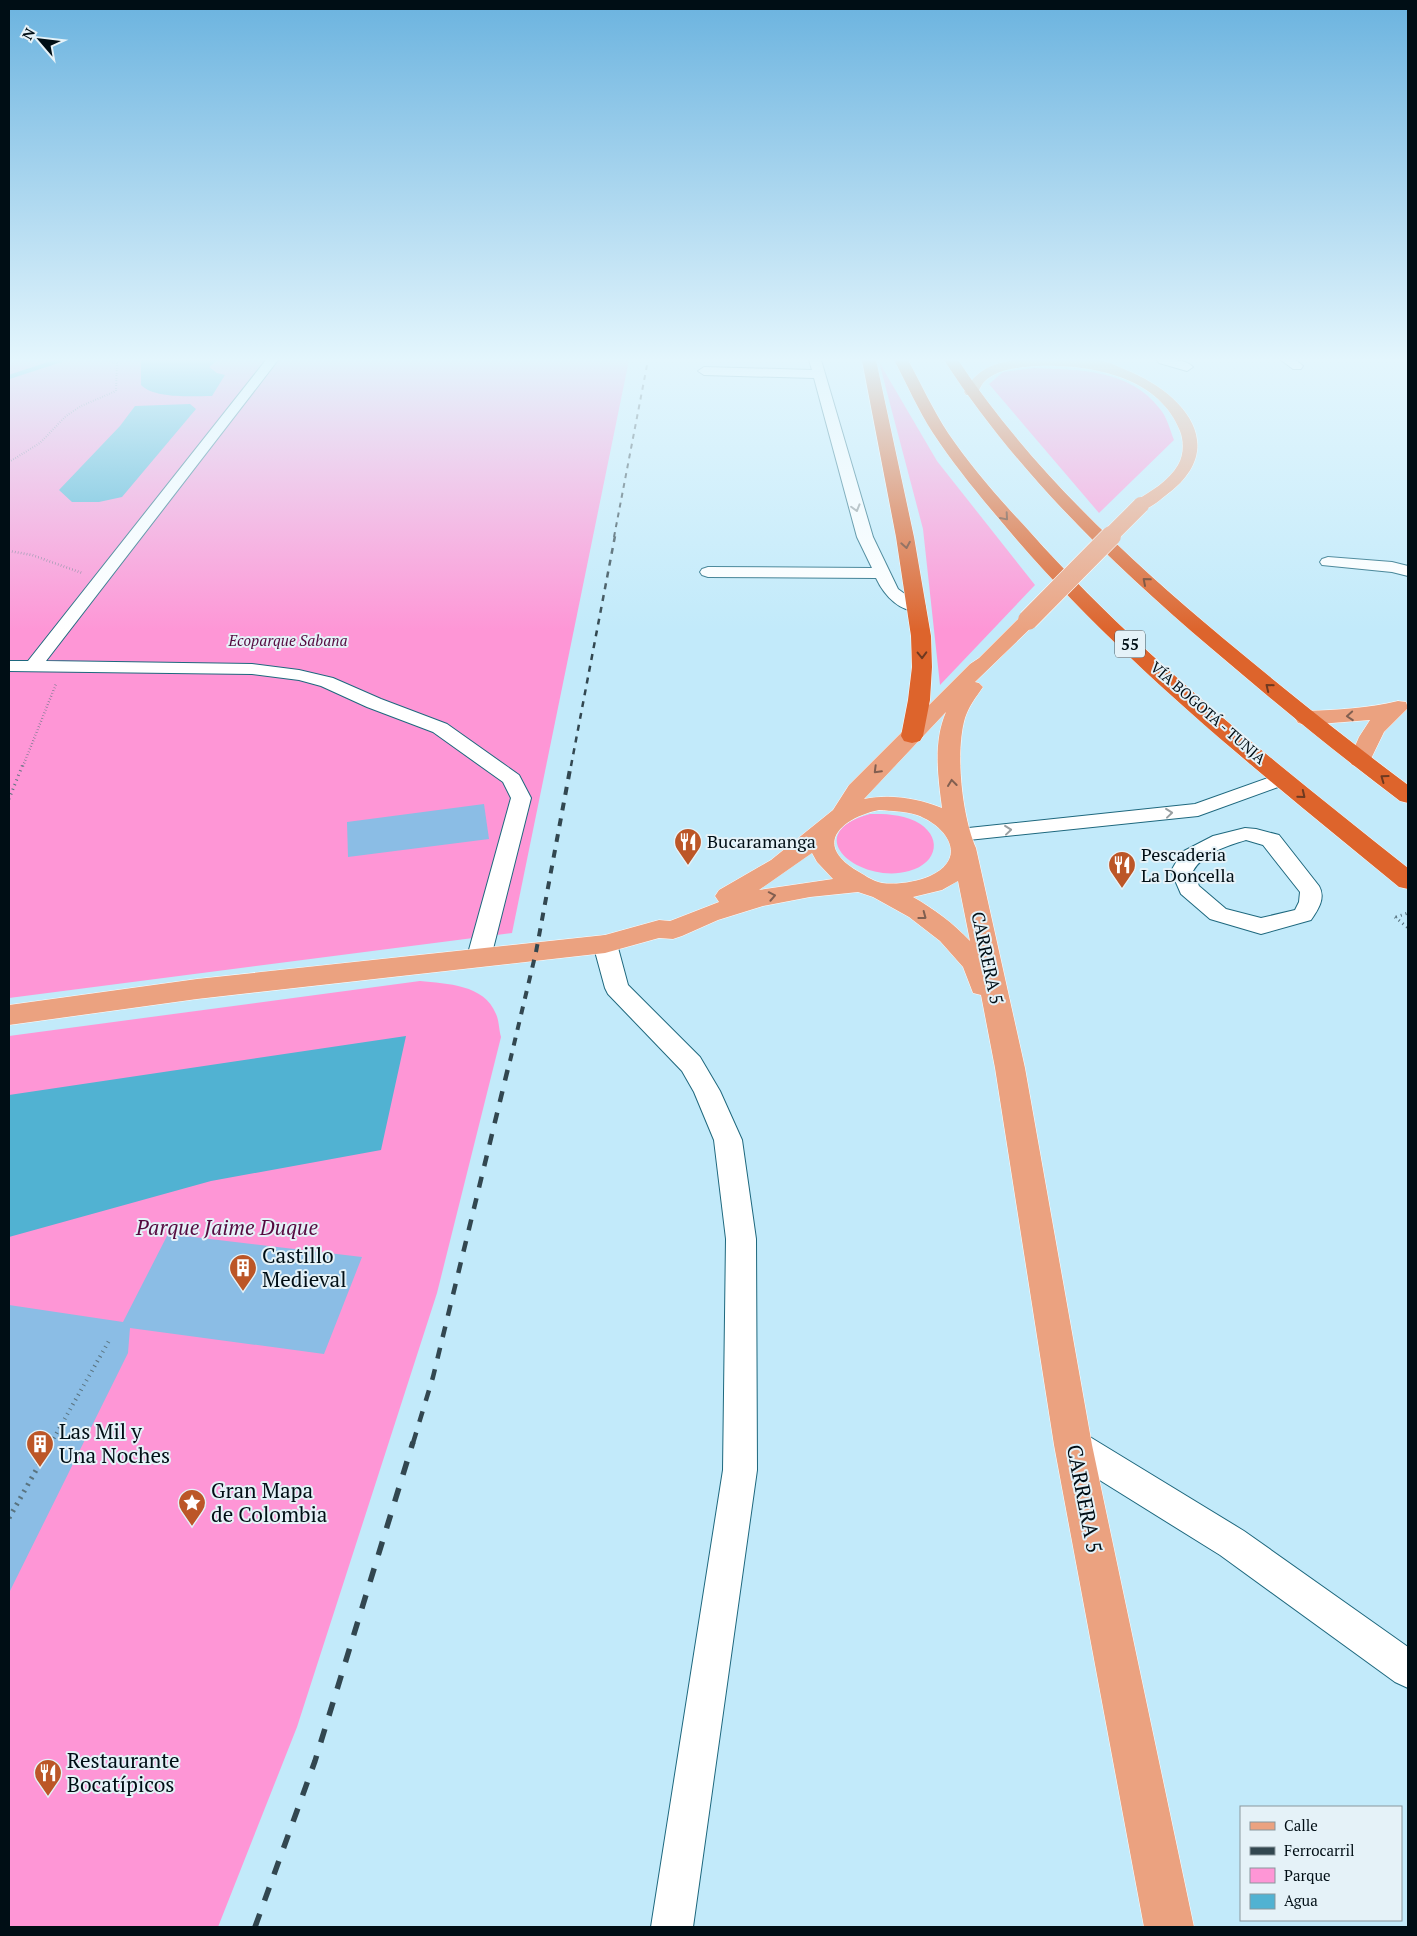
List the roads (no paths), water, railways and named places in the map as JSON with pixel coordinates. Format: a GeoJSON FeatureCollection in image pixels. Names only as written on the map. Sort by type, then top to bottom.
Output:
{"type":"FeatureCollection","features":[{"type":"Feature","properties":{"kind":"highway"},"geometry":{"type":"LineString","coordinates":[[887,450],[917,606],[921,636],[922,667],[919,700],[912,736]]}},
{"type":"Feature","properties":{"kind":"highway","name":"VÍA BOGOTÁ - TUNJA"},"geometry":{"type":"LineString","coordinates":[[953,450],[1004,516],[1078,595],[1158,670],[1282,779],[1408,881]]}},
{"type":"Feature","properties":{"kind":"highway"},"geometry":{"type":"LineString","coordinates":[[1016,450],[1128,565],[1255,676],[1306,718],[1408,796]]}},
{"type":"Feature","properties":{"kind":"main road"},"geometry":{"type":"LineString","coordinates":[[871,887],[834,868],[826,858],[822,847],[822,836],[857,790],[977,668],[986,662],[1142,505],[1175,480],[1186,466],[1190,450]]}},
{"type":"Feature","properties":{"kind":"main road","name":"CARRERA 5"},"geometry":{"type":"LineString","coordinates":[[986,662],[988,671],[968,691],[956,715],[950,737],[950,766],[960,838],[1010,1068],[1073,1444],[1169,1927]]}},
{"type":"Feature","properties":{"kind":"main road"},"geometry":{"type":"LineString","coordinates":[[1306,718],[1362,716],[1401,706]]}},
{"type":"Feature","properties":{"kind":"main road"},"geometry":{"type":"LineString","coordinates":[[1360,760],[1369,738],[1376,728],[1401,706]]}},
{"type":"Feature","properties":{"kind":"main road"},"geometry":{"type":"LineString","coordinates":[[9,1015],[197,989],[605,944],[659,930],[673,930],[709,914],[760,898],[810,889],[871,887],[915,889],[942,881],[959,866],[963,858],[960,838],[941,817],[918,808],[892,803],[866,804],[835,819],[798,852],[751,885],[702,909],[668,922],[659,930]]}},
{"type":"Feature","properties":{"kind":"main road","name":"CARRERA 5"},"geometry":{"type":"LineString","coordinates":[[871,887],[918,911],[949,935],[976,964],[1010,1068]]}},
{"type":"Feature","properties":{"kind":"street"},"geometry":{"type":"LineString","coordinates":[[33,666],[201,450]]}},
{"type":"Feature","properties":{"kind":"street"},"geometry":{"type":"LineString","coordinates":[[840,450],[865,537],[888,588],[895,596],[917,606]]}},
{"type":"Feature","properties":{"kind":"street"},"geometry":{"type":"LineString","coordinates":[[1328,562],[1392,567],[1408,571]]}},
{"type":"Feature","properties":{"kind":"street"},"geometry":{"type":"LineString","coordinates":[[708,572],[882,573]]}},
{"type":"Feature","properties":{"kind":"street"},"geometry":{"type":"LineString","coordinates":[[9,666],[252,669],[299,675],[326,682],[374,703],[440,728],[512,779],[521,798],[479,957]]}},
{"type":"Feature","properties":{"kind":"street"},"geometry":{"type":"LineString","coordinates":[[960,838],[1198,810],[1282,779]]}},
{"type":"Feature","properties":{"kind":"street"},"geometry":{"type":"LineString","coordinates":[[1198,810],[1220,841]]}},
{"type":"Feature","properties":{"kind":"street"},"geometry":{"type":"LineString","coordinates":[[1245,834],[1271,840],[1311,891],[1310,902],[1303,915],[1261,926],[1239,921],[1218,914],[1189,889],[1182,871],[1190,857],[1220,841],[1245,834]]}},
{"type":"Feature","properties":{"kind":"street"},"geometry":{"type":"LineString","coordinates":[[605,944],[617,988],[648,1023],[691,1064],[707,1091],[728,1140],[741,1239],[740,1470],[672,1927]]}},
{"type":"Feature","properties":{"kind":"street"},"geometry":{"type":"LineString","coordinates":[[1073,1444],[1232,1543],[1408,1669]]}},
{"type":"Feature","properties":{"kind":"water"},"geometry":{"type":"Polygon","coordinates":[[[97,450],[161,450],[122,497],[99,502],[72,502],[59,490],[97,450]]]}},
{"type":"Feature","properties":{"kind":"water"},"geometry":{"type":"Polygon","coordinates":[[[406,1036],[381,1150],[211,1181],[9,1237],[9,1095],[406,1036]]]}},
{"type":"Feature","properties":{"kind":"railway"},"geometry":{"type":"LineString","coordinates":[[614,537],[631,450]]}},
{"type":"Feature","properties":{"kind":"railway"},"geometry":{"type":"LineString","coordinates":[[571,766],[615,536]]}},
{"type":"Feature","properties":{"kind":"railway"},"geometry":{"type":"LineString","coordinates":[[510,1061],[536,952],[571,764]]}},
{"type":"Feature","properties":{"kind":"railway"},"geometry":{"type":"LineString","coordinates":[[413,1443],[433,1377],[510,1060]]}},
{"type":"Feature","properties":{"kind":"railway"},"geometry":{"type":"LineString","coordinates":[[255,1927],[315,1761],[413,1442]]}},
{"type":"Feature","properties":{"kind":"place","name":"Bucaramanga"},"geometry":{"type":"Point","coordinates":[688,866]}},
{"type":"Feature","properties":{"kind":"place","name":"Pescaderia La Doncella"},"geometry":{"type":"Point","coordinates":[1122,889]}},
{"type":"Feature","properties":{"kind":"place","name":"Castillo Medieval"},"geometry":{"type":"Point","coordinates":[243,1292]}},
{"type":"Feature","properties":{"kind":"place","name":"Las Mil y Una Noches"},"geometry":{"type":"Point","coordinates":[40,1468]}},
{"type":"Feature","properties":{"kind":"place","name":"Gran Mapa de Colombia"},"geometry":{"type":"Point","coordinates":[192,1527]}},
{"type":"Feature","properties":{"kind":"place","name":"Restaurante Bocatípicos"},"geometry":{"type":"Point","coordinates":[48,1797]}},
{"type":"Feature","properties":{"kind":"park label","name":"Ecoparque Sabana"},"geometry":{"type":"Point","coordinates":[288,641]}},
{"type":"Feature","properties":{"kind":"park label","name":"Parque Jaime Duque"},"geometry":{"type":"Point","coordinates":[227,1228]}}]}
